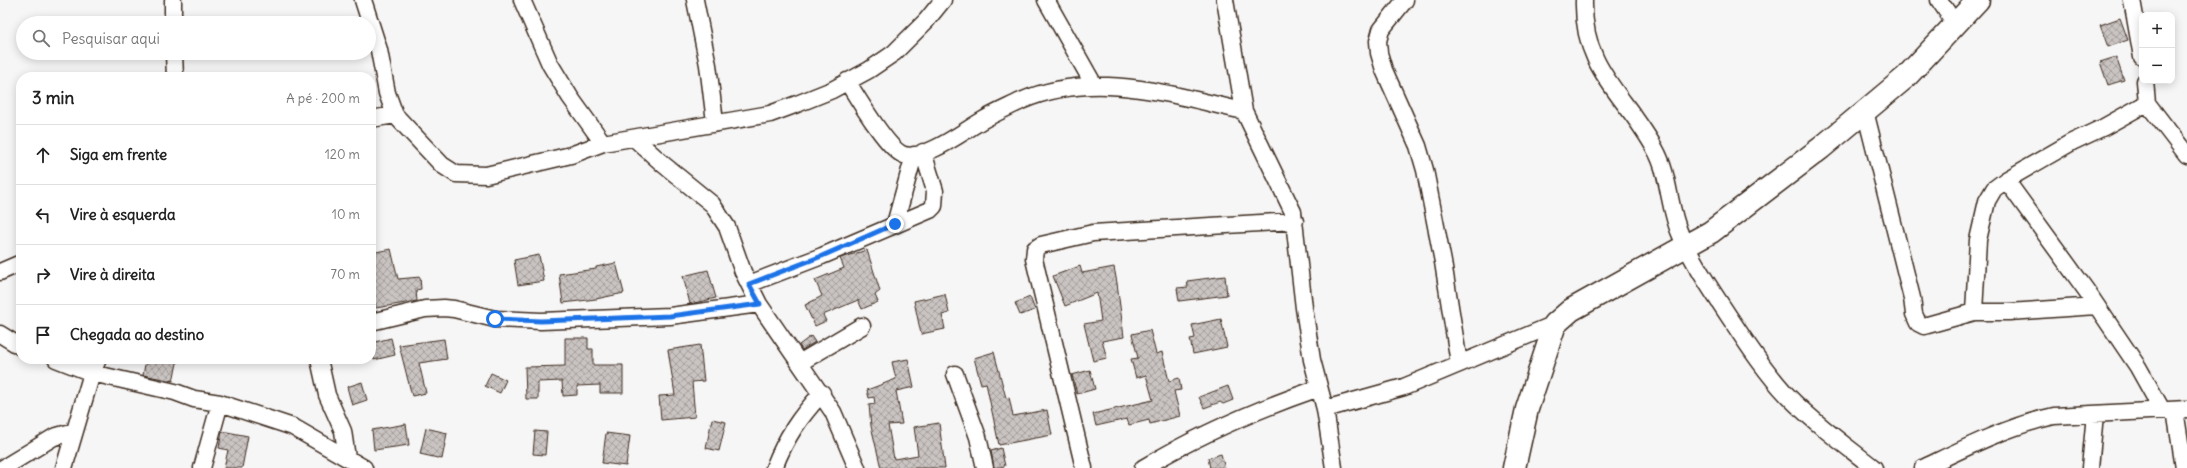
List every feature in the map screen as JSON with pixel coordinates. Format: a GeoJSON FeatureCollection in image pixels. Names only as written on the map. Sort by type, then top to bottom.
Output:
{"type":"FeatureCollection","features":[{"type":"Feature","properties":{"kind":"street"},"geometry":{"type":"LineString","coordinates":[[173,0],[173,16]]}},
{"type":"Feature","properties":{"kind":"street"},"geometry":{"type":"LineString","coordinates":[[363,0],[368,16]]}},
{"type":"Feature","properties":{"kind":"street"},"geometry":{"type":"LineString","coordinates":[[522,0],[550,64],[570,97],[603,143]]}},
{"type":"Feature","properties":{"kind":"street"},"geometry":{"type":"LineString","coordinates":[[695,0],[708,65],[715,122]]}},
{"type":"Feature","properties":{"kind":"street"},"geometry":{"type":"LineString","coordinates":[[376,41],[387,93],[395,115],[442,165],[456,174],[486,175],[571,155],[603,143],[715,122],[770,114],[832,90],[869,70],[894,53],[926,21],[943,0]]}},
{"type":"Feature","properties":{"kind":"street"},"geometry":{"type":"LineString","coordinates":[[1046,0],[1094,85]]}},
{"type":"Feature","properties":{"kind":"street"},"geometry":{"type":"LineString","coordinates":[[1225,0],[1244,111],[1278,177],[1293,212],[1304,308],[1334,468]]}},
{"type":"Feature","properties":{"kind":"street"},"geometry":{"type":"LineString","coordinates":[[1405,0],[1381,30],[1378,41],[1379,53],[1384,70],[1418,146],[1425,170],[1460,363]]}},
{"type":"Feature","properties":{"kind":"street"},"geometry":{"type":"LineString","coordinates":[[1584,0],[1583,15],[1588,46],[1598,67],[1656,150],[1663,166],[1680,234],[1710,287],[1750,349],[1788,396],[1824,430],[1874,468]]}},
{"type":"Feature","properties":{"kind":"street"},"geometry":{"type":"LineString","coordinates":[[1939,0],[1956,25]]}},
{"type":"Feature","properties":{"kind":"street"},"geometry":{"type":"LineString","coordinates":[[1324,409],[1404,387],[1555,324],[1571,310],[1623,279],[1711,232],[1821,148],[1906,78],[1978,0]]}},
{"type":"Feature","properties":{"kind":"street"},"geometry":{"type":"LineString","coordinates":[[2132,0],[2140,48]]}},
{"type":"Feature","properties":{"kind":"street"},"geometry":{"type":"LineString","coordinates":[[174,60],[175,72]]}},
{"type":"Feature","properties":{"kind":"street"},"geometry":{"type":"LineString","coordinates":[[847,81],[878,129],[897,151],[904,155],[918,154],[1022,101],[1058,89],[1094,85],[1137,87],[1186,96],[1244,111]]}},
{"type":"Feature","properties":{"kind":"street"},"geometry":{"type":"LineString","coordinates":[[2145,84],[2147,103],[2187,155]]}},
{"type":"Feature","properties":{"kind":"street"},"geometry":{"type":"LineString","coordinates":[[1974,312],[1978,240],[1987,201],[1994,190],[2006,180],[2072,142],[2104,127],[2147,103]]}},
{"type":"Feature","properties":{"kind":"street"},"geometry":{"type":"LineString","coordinates":[[1865,111],[1912,298],[1914,314],[1918,324],[1924,326],[1974,312],[2009,312],[2096,306]]}},
{"type":"Feature","properties":{"kind":"street"},"geometry":{"type":"LineString","coordinates":[[376,118],[395,115]]}},
{"type":"Feature","properties":{"kind":"street"},"geometry":{"type":"LineString","coordinates":[[634,138],[664,165],[712,204],[728,227],[743,272],[749,284],[760,304],[801,362],[833,412],[857,468]]}},
{"type":"Feature","properties":{"kind":"street"},"geometry":{"type":"LineString","coordinates":[[895,224],[918,154]]}},
{"type":"Feature","properties":{"kind":"street"},"geometry":{"type":"LineString","coordinates":[[749,284],[822,256],[930,210],[934,206],[935,192],[918,154]]}},
{"type":"Feature","properties":{"kind":"street"},"geometry":{"type":"LineString","coordinates":[[2006,180],[2138,367],[2174,410],[2184,468]]}},
{"type":"Feature","properties":{"kind":"street"},"geometry":{"type":"LineString","coordinates":[[1084,468],[1033,254],[1035,249],[1041,245],[1093,233],[1295,221]]}},
{"type":"Feature","properties":{"kind":"street"},"geometry":{"type":"LineString","coordinates":[[0,272],[16,265]]}},
{"type":"Feature","properties":{"kind":"street"},"geometry":{"type":"LineString","coordinates":[[376,321],[425,309],[444,308],[454,308],[495,319],[541,321],[670,316],[760,304]]}},
{"type":"Feature","properties":{"kind":"street"},"geometry":{"type":"LineString","coordinates":[[1514,468],[1527,409],[1555,324]]}},
{"type":"Feature","properties":{"kind":"street"},"geometry":{"type":"LineString","coordinates":[[801,362],[862,326]]}},
{"type":"Feature","properties":{"kind":"street"},"geometry":{"type":"LineString","coordinates":[[0,334],[16,343]]}},
{"type":"Feature","properties":{"kind":"street"},"geometry":{"type":"LineString","coordinates":[[84,364],[95,366],[194,398],[220,403],[294,427],[364,468]]}},
{"type":"Feature","properties":{"kind":"street"},"geometry":{"type":"LineString","coordinates":[[319,364],[327,395],[343,431],[347,458]]}},
{"type":"Feature","properties":{"kind":"street"},"geometry":{"type":"LineString","coordinates":[[64,468],[95,366]]}},
{"type":"Feature","properties":{"kind":"street"},"geometry":{"type":"LineString","coordinates":[[955,374],[978,437],[985,468]]}},
{"type":"Feature","properties":{"kind":"street"},"geometry":{"type":"LineString","coordinates":[[1143,468],[1179,448],[1227,425],[1277,403],[1319,388]]}},
{"type":"Feature","properties":{"kind":"street"},"geometry":{"type":"LineString","coordinates":[[774,468],[787,437],[799,418],[822,394]]}},
{"type":"Feature","properties":{"kind":"street"},"geometry":{"type":"LineString","coordinates":[[202,468],[220,403]]}},
{"type":"Feature","properties":{"kind":"street"},"geometry":{"type":"LineString","coordinates":[[1923,468],[2009,429],[2035,420],[2054,416],[2174,410]]}},
{"type":"Feature","properties":{"kind":"street"},"geometry":{"type":"LineString","coordinates":[[2090,468],[2094,414]]}},
{"type":"Feature","properties":{"kind":"street"},"geometry":{"type":"LineString","coordinates":[[3,468],[54,438],[75,431]]}},
{"type":"Feature","properties":{"kind":"building"},"geometry":{"type":"Polygon","coordinates":[[[2120,18],[2128,40],[2108,47],[2100,25],[2120,18]]]}},
{"type":"Feature","properties":{"kind":"building"},"geometry":{"type":"Polygon","coordinates":[[[2116,57],[2124,80],[2108,85],[2100,62],[2116,57]]]}},
{"type":"Feature","properties":{"kind":"building"},"geometry":{"type":"Polygon","coordinates":[[[391,249],[398,279],[420,277],[421,289],[416,290],[417,301],[376,308],[376,252],[391,249]]]}},
{"type":"Feature","properties":{"kind":"building"},"geometry":{"type":"Polygon","coordinates":[[[867,250],[880,291],[875,295],[878,302],[862,309],[858,300],[823,315],[826,321],[815,326],[805,305],[822,296],[815,280],[844,268],[840,258],[867,250]]]}},
{"type":"Feature","properties":{"kind":"building"},"geometry":{"type":"Polygon","coordinates":[[[539,255],[544,281],[518,285],[514,260],[539,255]]]}},
{"type":"Feature","properties":{"kind":"building"},"geometry":{"type":"Polygon","coordinates":[[[616,263],[624,293],[596,299],[563,303],[559,274],[596,269],[596,267],[616,263]]]}},
{"type":"Feature","properties":{"kind":"building"},"geometry":{"type":"Polygon","coordinates":[[[1080,266],[1082,273],[1114,267],[1117,283],[1124,337],[1102,341],[1107,358],[1093,361],[1084,324],[1101,321],[1097,293],[1065,306],[1053,276],[1080,266]]]}},
{"type":"Feature","properties":{"kind":"building"},"geometry":{"type":"Polygon","coordinates":[[[708,270],[716,298],[690,304],[683,276],[708,270]]]}},
{"type":"Feature","properties":{"kind":"building"},"geometry":{"type":"Polygon","coordinates":[[[1225,276],[1227,295],[1179,301],[1177,288],[1188,287],[1187,281],[1225,276]]]}},
{"type":"Feature","properties":{"kind":"building"},"geometry":{"type":"Polygon","coordinates":[[[945,294],[949,313],[942,315],[945,329],[921,334],[914,301],[945,294]]]}},
{"type":"Feature","properties":{"kind":"building"},"geometry":{"type":"Polygon","coordinates":[[[1030,297],[1035,310],[1020,315],[1015,303],[1030,297]]]}},
{"type":"Feature","properties":{"kind":"building"},"geometry":{"type":"Polygon","coordinates":[[[1221,319],[1227,347],[1193,354],[1190,339],[1195,338],[1192,325],[1221,319]]]}},
{"type":"Feature","properties":{"kind":"building"},"geometry":{"type":"Polygon","coordinates":[[[1150,330],[1156,354],[1162,352],[1169,381],[1179,378],[1181,390],[1174,391],[1180,416],[1150,424],[1149,420],[1129,425],[1127,419],[1096,426],[1093,414],[1153,400],[1146,375],[1136,378],[1131,359],[1138,358],[1132,334],[1150,330]]]}},
{"type":"Feature","properties":{"kind":"building"},"geometry":{"type":"Polygon","coordinates":[[[811,336],[815,342],[802,350],[799,345],[811,336]]]}},
{"type":"Feature","properties":{"kind":"building"},"geometry":{"type":"Polygon","coordinates":[[[391,338],[395,355],[376,360],[376,342],[391,338]]]}},
{"type":"Feature","properties":{"kind":"building"},"geometry":{"type":"Polygon","coordinates":[[[565,338],[588,338],[588,349],[593,349],[593,365],[623,365],[623,393],[600,393],[600,385],[577,386],[577,395],[563,396],[562,381],[538,382],[538,399],[526,399],[525,367],[565,366],[565,338]]]}},
{"type":"Feature","properties":{"kind":"building"},"geometry":{"type":"Polygon","coordinates":[[[444,339],[447,359],[419,363],[426,393],[412,396],[399,345],[444,339]]]}},
{"type":"Feature","properties":{"kind":"building"},"geometry":{"type":"Polygon","coordinates":[[[700,345],[704,381],[692,382],[695,417],[661,420],[659,396],[675,395],[668,350],[700,345]]]}},
{"type":"Feature","properties":{"kind":"building"},"geometry":{"type":"Polygon","coordinates":[[[994,352],[1006,398],[1009,397],[1013,416],[1047,410],[1052,435],[999,445],[986,383],[981,384],[974,358],[994,352]]]}},
{"type":"Feature","properties":{"kind":"building"},"geometry":{"type":"Polygon","coordinates":[[[908,359],[914,387],[896,391],[902,424],[888,425],[894,459],[918,455],[914,427],[939,423],[945,468],[881,468],[871,426],[869,405],[875,404],[874,397],[869,398],[867,390],[896,379],[892,362],[908,359]]]}},
{"type":"Feature","properties":{"kind":"building"},"geometry":{"type":"Polygon","coordinates":[[[145,364],[177,364],[173,381],[143,375],[145,364]]]}},
{"type":"Feature","properties":{"kind":"building"},"geometry":{"type":"Polygon","coordinates":[[[1090,370],[1095,389],[1077,394],[1072,375],[1090,370]]]}},
{"type":"Feature","properties":{"kind":"building"},"geometry":{"type":"Polygon","coordinates":[[[491,373],[506,380],[500,393],[485,386],[491,373]]]}},
{"type":"Feature","properties":{"kind":"building"},"geometry":{"type":"Polygon","coordinates":[[[362,382],[367,400],[352,405],[347,387],[362,382]]]}},
{"type":"Feature","properties":{"kind":"building"},"geometry":{"type":"Polygon","coordinates":[[[1228,386],[1233,400],[1223,404],[1220,402],[1204,408],[1199,397],[1228,386]]]}},
{"type":"Feature","properties":{"kind":"building"},"geometry":{"type":"Polygon","coordinates":[[[712,419],[726,422],[719,451],[706,448],[712,419]]]}},
{"type":"Feature","properties":{"kind":"building"},"geometry":{"type":"Polygon","coordinates":[[[406,424],[409,445],[374,450],[372,430],[406,424]]]}},
{"type":"Feature","properties":{"kind":"building"},"geometry":{"type":"Polygon","coordinates":[[[426,428],[447,433],[442,459],[420,454],[426,428]]]}},
{"type":"Feature","properties":{"kind":"building"},"geometry":{"type":"Polygon","coordinates":[[[222,431],[248,436],[242,468],[224,468],[228,450],[219,448],[222,431]]]}},
{"type":"Feature","properties":{"kind":"building"},"geometry":{"type":"Polygon","coordinates":[[[535,431],[547,432],[545,455],[533,454],[535,431]]]}},
{"type":"Feature","properties":{"kind":"building"},"geometry":{"type":"Polygon","coordinates":[[[606,433],[630,436],[626,466],[602,463],[606,433]]]}},
{"type":"Feature","properties":{"kind":"building"},"geometry":{"type":"Polygon","coordinates":[[[1001,448],[1005,466],[994,468],[991,451],[1001,448]]]}},
{"type":"Feature","properties":{"kind":"building"},"geometry":{"type":"Polygon","coordinates":[[[1221,454],[1225,468],[1210,468],[1208,458],[1221,454]]]}},
{"type":"Feature","properties":{"kind":"route"},"geometry":{"type":"LineString","coordinates":[[495,319],[541,321],[609,317],[670,316],[760,304],[749,284],[822,256],[895,224]]}}]}
